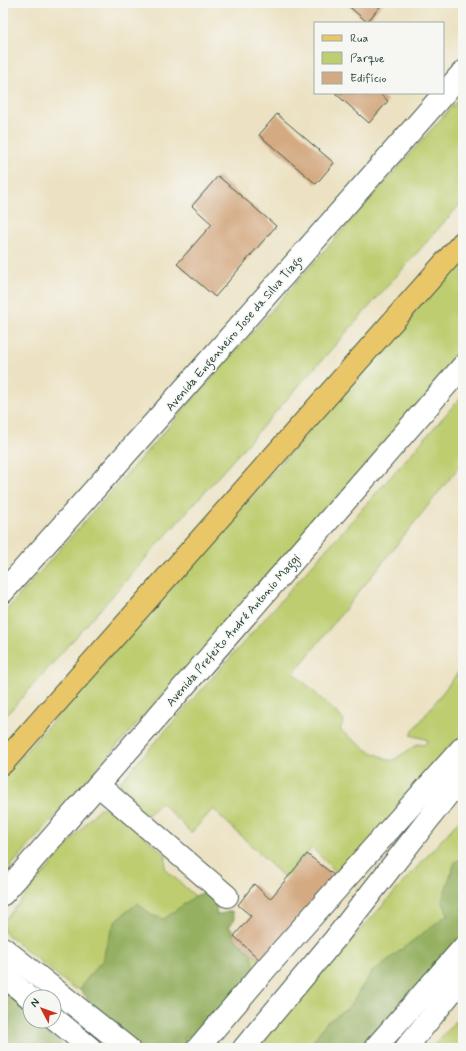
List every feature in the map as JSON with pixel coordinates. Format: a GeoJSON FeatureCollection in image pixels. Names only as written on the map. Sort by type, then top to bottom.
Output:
{"type":"FeatureCollection","features":[{"type":"Feature","properties":{"kind":"main road"},"geometry":{"type":"LineString","coordinates":[[3,763],[463,242]]}},
{"type":"Feature","properties":{"kind":"street","name":"Avenida Engenheiro Jose da Silva Tiago"},"geometry":{"type":"LineString","coordinates":[[444,94],[463,72]]}},
{"type":"Feature","properties":{"kind":"street","name":"Avenida Engenheiro Jose da Silva Tiago"},"geometry":{"type":"LineString","coordinates":[[3,592],[191,382],[444,94]]}},
{"type":"Feature","properties":{"kind":"street","name":"Avenida Prefeito André Antonio Maggi"},"geometry":{"type":"LineString","coordinates":[[3,894],[463,366]]}},
{"type":"Feature","properties":{"kind":"street"},"geometry":{"type":"LineString","coordinates":[[244,1048],[335,939],[459,769],[463,747]]}},
{"type":"Feature","properties":{"kind":"street"},"geometry":{"type":"LineString","coordinates":[[198,1048],[278,955],[459,769]]}},
{"type":"Feature","properties":{"kind":"street"},"geometry":{"type":"LineString","coordinates":[[98,785],[227,896]]}},
{"type":"Feature","properties":{"kind":"street"},"geometry":{"type":"LineString","coordinates":[[3,948],[128,1048]]}},
{"type":"Feature","properties":{"kind":"street"},"geometry":{"type":"LineString","coordinates":[[375,1048],[463,948]]}},
{"type":"Feature","properties":{"kind":"street"},"geometry":{"type":"LineString","coordinates":[[3,975],[22,991]]}},
{"type":"Feature","properties":{"kind":"street"},"geometry":{"type":"LineString","coordinates":[[406,1048],[463,978]]}},
{"type":"Feature","properties":{"kind":"street"},"geometry":{"type":"LineString","coordinates":[[62,1025],[90,1048]]}},
{"type":"Feature","properties":{"kind":"green space"},"geometry":{"type":"Polygon","coordinates":[[[463,94],[463,201],[3,719],[3,614],[463,94]]]}},
{"type":"Feature","properties":{"kind":"green space"},"geometry":{"type":"Polygon","coordinates":[[[463,257],[463,355],[3,875],[3,777],[463,257]]]}},
{"type":"Feature","properties":{"kind":"green space"},"geometry":{"type":"Polygon","coordinates":[[[463,395],[463,462],[294,673],[344,720],[340,730],[367,750],[392,761],[418,744],[424,745],[428,740],[410,735],[463,666],[463,735],[341,877],[312,848],[285,878],[213,809],[191,833],[161,802],[148,815],[128,797],[119,783],[463,395]]]}},
{"type":"Feature","properties":{"kind":"green space"},"geometry":{"type":"Polygon","coordinates":[[[99,808],[111,808],[166,855],[165,869],[235,932],[233,937],[263,963],[189,1048],[83,990],[73,988],[4,932],[3,922],[99,808]]]}},
{"type":"Feature","properties":{"kind":"green space"},"geometry":{"type":"Polygon","coordinates":[[[463,816],[463,926],[356,1048],[257,1048],[269,1032],[463,816]]]}},
{"type":"Feature","properties":{"kind":"green space"},"geometry":{"type":"Polygon","coordinates":[[[463,858],[463,966],[393,1048],[308,1048],[326,1023],[348,1008],[372,972],[448,914],[442,900],[455,862],[463,858]]]}},
{"type":"Feature","properties":{"kind":"green space"},"geometry":{"type":"Polygon","coordinates":[[[207,891],[217,905],[216,915],[232,911],[235,919],[229,926],[237,941],[251,953],[256,971],[201,1034],[184,1037],[188,1048],[128,1048],[122,1043],[80,989],[103,960],[107,942],[116,920],[138,903],[151,915],[164,919],[195,896],[207,891]]]}},
{"type":"Feature","properties":{"kind":"green space"},"geometry":{"type":"Polygon","coordinates":[[[3,975],[22,992],[22,1029],[44,1029],[66,1048],[9,1048],[3,1043],[3,975]]]}},
{"type":"Feature","properties":{"kind":"green space"},"geometry":{"type":"Polygon","coordinates":[[[463,1012],[463,1048],[432,1048],[463,1012]]]}},
{"type":"Feature","properties":{"kind":"building"},"geometry":{"type":"Polygon","coordinates":[[[345,3],[383,3],[367,22],[345,3]]]}},
{"type":"Feature","properties":{"kind":"building"},"geometry":{"type":"Polygon","coordinates":[[[336,94],[380,94],[388,101],[369,123],[336,94]]]}},
{"type":"Feature","properties":{"kind":"building"},"geometry":{"type":"Polygon","coordinates":[[[277,114],[334,163],[316,184],[259,135],[277,114]]]}},
{"type":"Feature","properties":{"kind":"building"},"geometry":{"type":"Polygon","coordinates":[[[218,176],[276,226],[215,297],[177,264],[212,224],[192,206],[218,176]]]}},
{"type":"Feature","properties":{"kind":"building"},"geometry":{"type":"Polygon","coordinates":[[[307,854],[334,875],[261,961],[234,936],[251,916],[238,905],[254,884],[270,899],[307,854]]]}}]}
